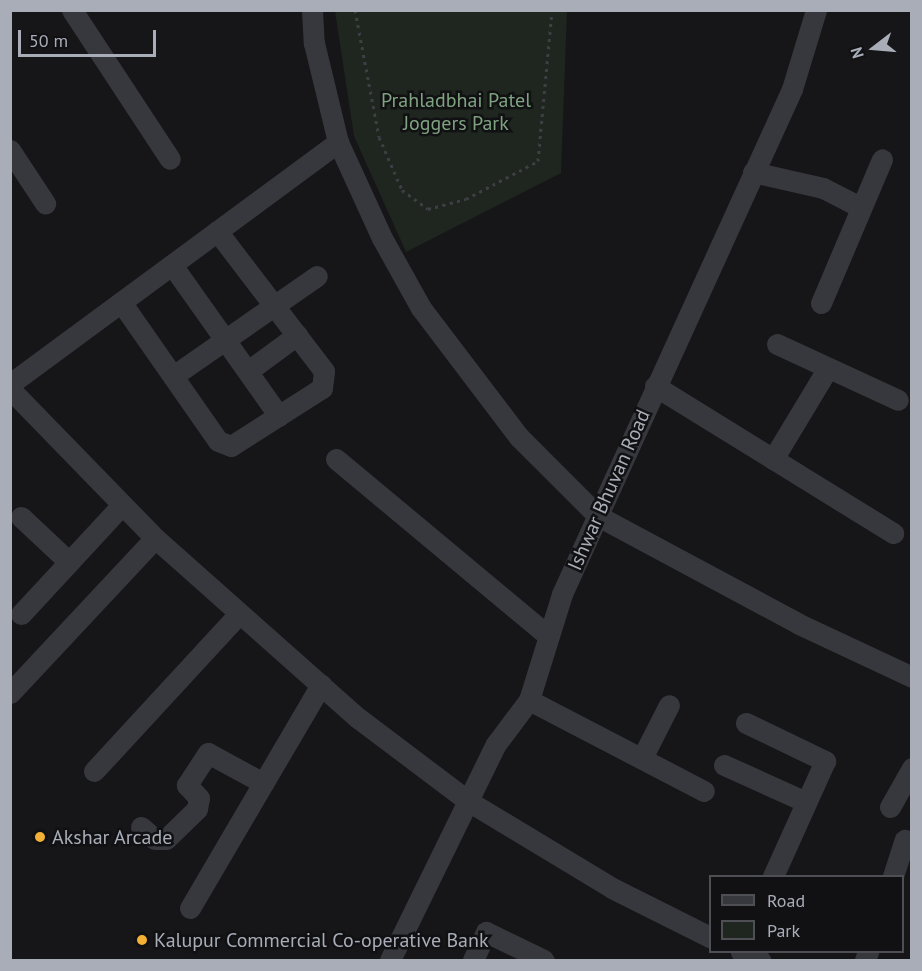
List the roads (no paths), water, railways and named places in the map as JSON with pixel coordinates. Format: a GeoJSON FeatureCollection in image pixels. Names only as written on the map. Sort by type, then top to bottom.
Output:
{"type":"FeatureCollection","features":[{"type":"Feature","properties":{"kind":"street"},"geometry":{"type":"LineString","coordinates":[[72,10],[170,159]]}},
{"type":"Feature","properties":{"kind":"street"},"geometry":{"type":"LineString","coordinates":[[312,10],[314,43],[338,142],[421,308],[519,437],[598,516],[799,624],[912,677]]}},
{"type":"Feature","properties":{"kind":"street","name":"Ishwar Bhuvan Road"},"geometry":{"type":"LineString","coordinates":[[390,960],[496,744],[529,700],[546,634],[792,89],[816,10]]}},
{"type":"Feature","properties":{"kind":"street"},"geometry":{"type":"LineString","coordinates":[[10,384],[338,142]]}},
{"type":"Feature","properties":{"kind":"street"},"geometry":{"type":"LineString","coordinates":[[10,150],[45,203]]}},
{"type":"Feature","properties":{"kind":"street"},"geometry":{"type":"LineString","coordinates":[[821,303],[882,159]]}},
{"type":"Feature","properties":{"kind":"street"},"geometry":{"type":"LineString","coordinates":[[753,172],[823,188],[860,207]]}},
{"type":"Feature","properties":{"kind":"street"},"geometry":{"type":"LineString","coordinates":[[121,302],[218,441],[231,447],[322,388],[324,371],[217,231]]}},
{"type":"Feature","properties":{"kind":"street"},"geometry":{"type":"LineString","coordinates":[[172,265],[279,416]]}},
{"type":"Feature","properties":{"kind":"street"},"geometry":{"type":"LineString","coordinates":[[173,375],[317,276]]}},
{"type":"Feature","properties":{"kind":"street"},"geometry":{"type":"LineString","coordinates":[[248,371],[297,335]]}},
{"type":"Feature","properties":{"kind":"street"},"geometry":{"type":"LineString","coordinates":[[777,344],[897,400]]}},
{"type":"Feature","properties":{"kind":"street"},"geometry":{"type":"LineString","coordinates":[[773,459],[828,368]]}},
{"type":"Feature","properties":{"kind":"street"},"geometry":{"type":"LineString","coordinates":[[656,386],[892,533]]}},
{"type":"Feature","properties":{"kind":"street"},"geometry":{"type":"LineString","coordinates":[[10,389],[18,414],[122,505],[239,614],[321,685],[468,801],[612,888],[709,936]]}},
{"type":"Feature","properties":{"kind":"street"},"geometry":{"type":"LineString","coordinates":[[336,459],[546,634]]}},
{"type":"Feature","properties":{"kind":"street"},"geometry":{"type":"LineString","coordinates":[[21,614],[122,505]]}},
{"type":"Feature","properties":{"kind":"street"},"geometry":{"type":"LineString","coordinates":[[21,517],[69,562]]}},
{"type":"Feature","properties":{"kind":"street"},"geometry":{"type":"LineString","coordinates":[[10,693],[155,538]]}},
{"type":"Feature","properties":{"kind":"street"},"geometry":{"type":"LineString","coordinates":[[94,771],[239,614]]}},
{"type":"Feature","properties":{"kind":"street"},"geometry":{"type":"LineString","coordinates":[[190,908],[321,685]]}},
{"type":"Feature","properties":{"kind":"street"},"geometry":{"type":"LineString","coordinates":[[529,700],[643,756],[704,791]]}},
{"type":"Feature","properties":{"kind":"street"},"geometry":{"type":"LineString","coordinates":[[643,756],[669,705]]}},
{"type":"Feature","properties":{"kind":"street"},"geometry":{"type":"LineString","coordinates":[[746,723],[825,761],[772,875]]}},
{"type":"Feature","properties":{"kind":"street"},"geometry":{"type":"LineString","coordinates":[[141,827],[155,839],[166,839],[197,809],[199,798],[187,785],[208,753],[263,783]]}},
{"type":"Feature","properties":{"kind":"street"},"geometry":{"type":"LineString","coordinates":[[724,765],[806,802]]}},
{"type":"Feature","properties":{"kind":"street"},"geometry":{"type":"LineString","coordinates":[[890,807],[912,768]]}},
{"type":"Feature","properties":{"kind":"street"},"geometry":{"type":"LineString","coordinates":[[893,875],[905,840]]}},
{"type":"Feature","properties":{"kind":"street"},"geometry":{"type":"LineString","coordinates":[[473,960],[486,932],[544,960]]}},
{"type":"Feature","properties":{"kind":"street"},"geometry":{"type":"LineString","coordinates":[[745,953],[760,960]]}},
{"type":"Feature","properties":{"kind":"place","name":"Akshar Arcade"},"geometry":{"type":"Point","coordinates":[40,837]}},
{"type":"Feature","properties":{"kind":"place","name":"Kalupur Commercial Co-operative Bank"},"geometry":{"type":"Point","coordinates":[142,940]}},
{"type":"Feature","properties":{"kind":"park label","name":"Prahladbhai Patel Joggers Park"},"geometry":{"type":"Point","coordinates":[456,112]}}]}
